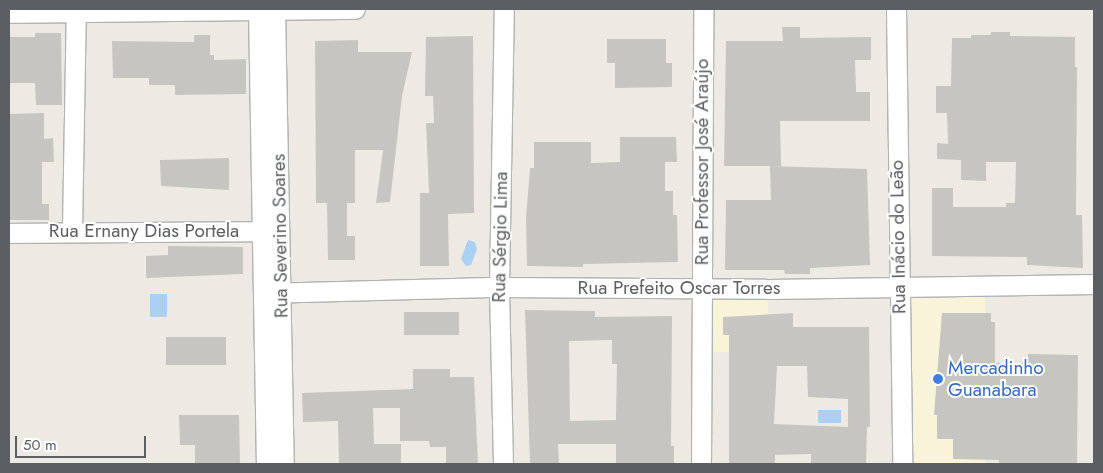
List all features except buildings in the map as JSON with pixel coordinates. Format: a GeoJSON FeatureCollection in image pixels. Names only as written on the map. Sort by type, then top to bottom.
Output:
{"type":"FeatureCollection","features":[{"type":"Feature","properties":{"kind":"street"},"geometry":{"type":"LineString","coordinates":[[9,12],[355,9]]}},
{"type":"Feature","properties":{"kind":"street","name":"Rua Sérgio Lima"},"geometry":{"type":"LineString","coordinates":[[503,464],[499,287],[504,9]]}},
{"type":"Feature","properties":{"kind":"street","name":"Rua Professor José Araújo"},"geometry":{"type":"LineString","coordinates":[[700,464],[703,9]]}},
{"type":"Feature","properties":{"kind":"street","name":"Rua Inácio do Leão"},"geometry":{"type":"LineString","coordinates":[[896,9],[898,287],[902,464]]}},
{"type":"Feature","properties":{"kind":"street","name":"Rua Severino Soares"},"geometry":{"type":"LineString","coordinates":[[267,10],[273,292],[284,464]]}},
{"type":"Feature","properties":{"kind":"street"},"geometry":{"type":"LineString","coordinates":[[72,230],[76,11]]}},
{"type":"Feature","properties":{"kind":"street","name":"Rua Ernany Dias Portela"},"geometry":{"type":"LineString","coordinates":[[9,233],[72,230],[271,231]]}},
{"type":"Feature","properties":{"kind":"street","name":"Rua Prefeito Oscar Torres"},"geometry":{"type":"LineString","coordinates":[[273,292],[499,287],[702,288],[1094,284]]}},
{"type":"Feature","properties":{"kind":"street","name":"Rua Severino Soares"},"geometry":{"type":"LineString","coordinates":[[266,464],[273,292]]}},
{"type":"Feature","properties":{"kind":"shaded area"},"geometry":{"type":"Polygon","coordinates":[[[903,285],[985,285],[985,464],[903,464],[903,285]]]}},
{"type":"Feature","properties":{"kind":"shaded area"},"geometry":{"type":"Polygon","coordinates":[[[702,286],[768,286],[768,352],[702,352],[702,286]]]}},
{"type":"Feature","properties":{"kind":"water"},"geometry":{"type":"Polygon","coordinates":[[[468,240],[475,242],[477,249],[471,265],[466,266],[461,259],[468,240]]]}},
{"type":"Feature","properties":{"kind":"water"},"geometry":{"type":"Polygon","coordinates":[[[150,294],[167,294],[167,317],[150,317],[150,294]]]}},
{"type":"Feature","properties":{"kind":"water"},"geometry":{"type":"Polygon","coordinates":[[[818,410],[841,410],[841,423],[818,423],[818,410]]]}},
{"type":"Feature","properties":{"kind":"place","name":"Mercadinho Guanabara"},"geometry":{"type":"Point","coordinates":[938,379]}}]}
